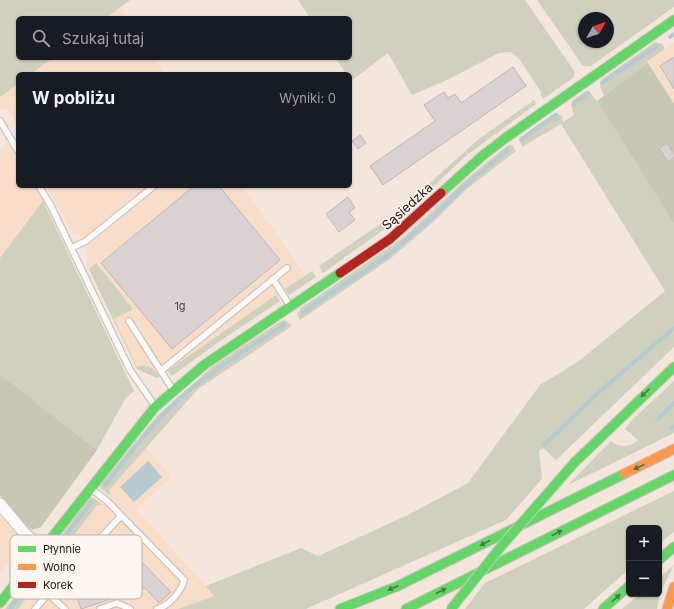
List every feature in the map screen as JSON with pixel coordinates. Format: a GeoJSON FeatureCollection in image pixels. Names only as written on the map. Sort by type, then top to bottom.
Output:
{"type":"FeatureCollection","features":[{"type":"Feature","properties":{"kind":"main road","name":"Sąsiedzka"},"geometry":{"type":"LineString","coordinates":[[53,535],[155,407],[173,390],[204,365],[389,240],[466,170],[512,133],[674,20]]}},
{"type":"Feature","properties":{"kind":"main road"},"geometry":{"type":"LineString","coordinates":[[452,609],[499,550],[574,463],[674,367]]}},
{"type":"Feature","properties":{"kind":"main road"},"geometry":{"type":"LineString","coordinates":[[340,609],[398,586],[674,449]]}},
{"type":"Feature","properties":{"kind":"main road"},"geometry":{"type":"LineString","coordinates":[[406,609],[674,475]]}},
{"type":"Feature","properties":{"kind":"main road"},"geometry":{"type":"LineString","coordinates":[[662,557],[674,547]]}},
{"type":"Feature","properties":{"kind":"main road"},"geometry":{"type":"LineString","coordinates":[[667,609],[674,587]]}},
{"type":"Feature","properties":{"kind":"main road"},"geometry":{"type":"LineString","coordinates":[[603,609],[626,589]]}},
{"type":"Feature","properties":{"kind":"main road","name":"Sąsiedzka"},"geometry":{"type":"LineString","coordinates":[[0,603],[10,590]]}},
{"type":"Feature","properties":{"kind":"street"},"geometry":{"type":"LineString","coordinates":[[0,504],[26,535]]}},
{"type":"Feature","properties":{"kind":"lane"},"geometry":{"type":"LineString","coordinates":[[0,121],[16,148]]}},
{"type":"Feature","properties":{"kind":"lane"},"geometry":{"type":"LineString","coordinates":[[40,188],[51,206],[130,370],[155,407]]}},
{"type":"Feature","properties":{"kind":"lane"},"geometry":{"type":"LineString","coordinates":[[71,248],[86,241],[152,188]]}},
{"type":"Feature","properties":{"kind":"lane"},"geometry":{"type":"LineString","coordinates":[[162,370],[272,279],[288,268]]}},
{"type":"Feature","properties":{"kind":"lane"},"geometry":{"type":"LineString","coordinates":[[272,279],[291,307]]}},
{"type":"Feature","properties":{"kind":"lane"},"geometry":{"type":"LineString","coordinates":[[129,321],[162,370],[173,390]]}},
{"type":"Feature","properties":{"kind":"lane"},"geometry":{"type":"LineString","coordinates":[[90,487],[140,535]]}},
{"type":"Feature","properties":{"kind":"lane"},"geometry":{"type":"LineString","coordinates":[[103,535],[121,516]]}},
{"type":"Feature","properties":{"kind":"lane"},"geometry":{"type":"LineString","coordinates":[[142,537],[184,580],[182,588],[174,597],[163,608],[158,609]]}},
{"type":"Feature","properties":{"kind":"lane"},"geometry":{"type":"LineString","coordinates":[[35,609],[44,599]]}},
{"type":"Feature","properties":{"kind":"lane"},"geometry":{"type":"LineString","coordinates":[[54,599],[65,609]]}},
{"type":"Feature","properties":{"kind":"lane"},"geometry":{"type":"LineString","coordinates":[[100,609],[117,603],[130,609]]}},
{"type":"Feature","properties":{"kind":"shaded area"},"geometry":{"type":"Polygon","coordinates":[[[120,8],[126,16],[109,16],[120,8]]]}},
{"type":"Feature","properties":{"kind":"shaded area"},"geometry":{"type":"Polygon","coordinates":[[[674,42],[674,104],[647,61],[674,42]]]}},
{"type":"Feature","properties":{"kind":"shaded area"},"geometry":{"type":"Polygon","coordinates":[[[50,60],[156,60],[165,72],[34,72],[50,60]]]}},
{"type":"Feature","properties":{"kind":"shaded area"},"geometry":{"type":"Polygon","coordinates":[[[16,85],[16,124],[8,110],[0,108],[0,97],[16,85]]]}},
{"type":"Feature","properties":{"kind":"shaded area"},"geometry":{"type":"Polygon","coordinates":[[[7,142],[16,157],[16,188],[35,188],[43,201],[0,258],[0,150],[7,142]]]}},
{"type":"Feature","properties":{"kind":"shaded area"},"geometry":{"type":"Polygon","coordinates":[[[48,188],[244,188],[305,275],[157,378],[137,369],[87,266],[87,249],[84,242],[80,235],[72,234],[48,188]]]}},
{"type":"Feature","properties":{"kind":"shaded area"},"geometry":{"type":"Polygon","coordinates":[[[146,448],[172,477],[136,509],[215,596],[178,609],[18,609],[26,599],[142,599],[142,535],[74,535],[97,505],[103,505],[110,495],[109,490],[146,448]]]}},
{"type":"Feature","properties":{"kind":"shaded area"},"geometry":{"type":"Polygon","coordinates":[[[148,461],[162,477],[134,502],[120,487],[148,461]]]}},
{"type":"Feature","properties":{"kind":"shaded area"},"geometry":{"type":"Polygon","coordinates":[[[0,514],[18,535],[10,535],[10,561],[0,573],[0,514]]]}},
{"type":"Feature","properties":{"kind":"green space"},"geometry":{"type":"Polygon","coordinates":[[[0,0],[130,0],[109,16],[16,16],[16,60],[50,60],[34,72],[16,72],[16,85],[0,97],[0,0]]]}},
{"type":"Feature","properties":{"kind":"green space"},"geometry":{"type":"Polygon","coordinates":[[[298,0],[525,0],[575,72],[574,77],[543,99],[542,94],[520,60],[511,52],[499,53],[447,80],[412,95],[388,53],[352,80],[352,72],[345,72],[337,60],[352,60],[352,16],[309,16],[298,0]]]}},
{"type":"Feature","properties":{"kind":"green space"},"geometry":{"type":"Polygon","coordinates":[[[537,0],[674,0],[674,7],[591,66],[583,66],[537,0]]]}},
{"type":"Feature","properties":{"kind":"green space"},"geometry":{"type":"Polygon","coordinates":[[[655,42],[662,44],[665,49],[647,61],[648,63],[604,96],[600,87],[601,80],[655,42]]]}},
{"type":"Feature","properties":{"kind":"green space"},"geometry":{"type":"Polygon","coordinates":[[[648,63],[674,104],[674,224],[597,101],[648,63]]]}},
{"type":"Feature","properties":{"kind":"green space"},"geometry":{"type":"Polygon","coordinates":[[[586,91],[589,91],[597,101],[674,224],[674,347],[556,460],[543,448],[539,451],[542,479],[506,520],[306,609],[178,609],[214,596],[206,586],[301,548],[318,556],[408,515],[468,483],[540,385],[579,361],[665,291],[561,124],[522,147],[519,138],[555,113],[562,116],[563,122],[574,115],[571,104],[573,100],[586,91]]]}},
{"type":"Feature","properties":{"kind":"green space"},"geometry":{"type":"Polygon","coordinates":[[[534,100],[536,104],[467,155],[405,213],[401,209],[480,138],[534,100]]]}},
{"type":"Feature","properties":{"kind":"green space"},"geometry":{"type":"Polygon","coordinates":[[[508,145],[512,145],[516,151],[468,188],[432,223],[390,259],[300,320],[297,314],[301,308],[404,237],[464,181],[508,145]]]}},
{"type":"Feature","properties":{"kind":"green space"},"geometry":{"type":"Polygon","coordinates":[[[43,201],[134,391],[125,399],[97,450],[0,374],[0,258],[43,201]]]}},
{"type":"Feature","properties":{"kind":"green space"},"geometry":{"type":"Polygon","coordinates":[[[386,220],[390,225],[323,273],[319,266],[386,220]]]}},
{"type":"Feature","properties":{"kind":"green space"},"geometry":{"type":"Polygon","coordinates":[[[96,263],[133,309],[114,319],[137,367],[150,367],[159,376],[157,378],[137,369],[89,269],[96,263]]]}},
{"type":"Feature","properties":{"kind":"green space"},"geometry":{"type":"Polygon","coordinates":[[[312,271],[316,277],[289,295],[285,289],[312,271]]]}},
{"type":"Feature","properties":{"kind":"green space"},"geometry":{"type":"Polygon","coordinates":[[[276,295],[280,301],[213,346],[172,376],[167,371],[276,295]]]}},
{"type":"Feature","properties":{"kind":"green space"},"geometry":{"type":"Polygon","coordinates":[[[285,320],[292,326],[198,389],[109,490],[110,495],[101,489],[100,485],[158,415],[213,366],[281,321],[285,320]]]}},
{"type":"Feature","properties":{"kind":"green space"},"geometry":{"type":"Polygon","coordinates":[[[0,374],[97,450],[41,527],[32,530],[25,525],[0,495],[0,374]]]}},
{"type":"Feature","properties":{"kind":"green space"},"geometry":{"type":"Polygon","coordinates":[[[674,381],[674,433],[568,485],[611,441],[621,446],[628,446],[635,443],[638,440],[625,429],[632,420],[674,381]]]}},
{"type":"Feature","properties":{"kind":"green space"},"geometry":{"type":"Polygon","coordinates":[[[674,491],[674,532],[662,542],[662,525],[626,525],[626,572],[584,609],[465,609],[485,583],[674,491]]]}},
{"type":"Feature","properties":{"kind":"green space"},"geometry":{"type":"Polygon","coordinates":[[[92,497],[103,505],[97,505],[74,535],[62,535],[92,497]]]}},
{"type":"Feature","properties":{"kind":"green space"},"geometry":{"type":"Polygon","coordinates":[[[674,565],[662,589],[662,575],[674,565]]]}},
{"type":"Feature","properties":{"kind":"green space"},"geometry":{"type":"Polygon","coordinates":[[[636,597],[659,597],[657,609],[622,609],[636,597]]]}},
{"type":"Feature","properties":{"kind":"green space"},"geometry":{"type":"Polygon","coordinates":[[[13,599],[26,599],[18,609],[5,609],[13,599]]]}},
{"type":"Feature","properties":{"kind":"building"},"geometry":{"type":"Polygon","coordinates":[[[674,57],[674,89],[660,66],[674,57]]]}},
{"type":"Feature","properties":{"kind":"building"},"geometry":{"type":"Polygon","coordinates":[[[513,67],[526,86],[383,185],[370,166],[435,121],[424,105],[444,92],[448,98],[455,94],[461,103],[513,67]]]}},
{"type":"Feature","properties":{"kind":"building"},"geometry":{"type":"Polygon","coordinates":[[[360,135],[366,143],[358,149],[352,141],[360,135]]]}},
{"type":"Feature","properties":{"kind":"building"},"geometry":{"type":"Polygon","coordinates":[[[667,143],[674,154],[674,158],[668,162],[659,148],[667,143]]]}},
{"type":"Feature","properties":{"kind":"building"},"geometry":{"type":"Polygon","coordinates":[[[192,188],[221,188],[280,260],[172,349],[101,263],[192,188]]]}},
{"type":"Feature","properties":{"kind":"building"},"geometry":{"type":"Polygon","coordinates":[[[348,197],[355,208],[349,212],[355,220],[339,232],[326,214],[348,197]]]}},
{"type":"Feature","properties":{"kind":"building"},"geometry":{"type":"Polygon","coordinates":[[[142,562],[171,592],[159,603],[145,588],[142,589],[142,562]]]}},
{"type":"Feature","properties":{"kind":"building"},"geometry":{"type":"Polygon","coordinates":[[[78,599],[110,599],[81,609],[78,599]]]}},
{"type":"Feature","properties":{"kind":"waterway"},"geometry":{"type":"LineString","coordinates":[[670,37],[674,34]]}},
{"type":"Feature","properties":{"kind":"waterway"},"geometry":{"type":"LineString","coordinates":[[602,83],[657,46]]}},
{"type":"Feature","properties":{"kind":"waterway"},"geometry":{"type":"LineString","coordinates":[[574,104],[588,93]]}},
{"type":"Feature","properties":{"kind":"waterway"},"geometry":{"type":"LineString","coordinates":[[521,140],[556,115]]}},
{"type":"Feature","properties":{"kind":"waterway"},"geometry":{"type":"LineString","coordinates":[[303,312],[388,255],[425,224],[464,186],[508,150]]}},
{"type":"Feature","properties":{"kind":"waterway"},"geometry":{"type":"LineString","coordinates":[[105,485],[151,428],[181,397],[218,368],[284,325]]}},
{"type":"Feature","properties":{"kind":"waterway"},"geometry":{"type":"LineString","coordinates":[[544,445],[600,391],[674,328]]}},
{"type":"Feature","properties":{"kind":"waterway"},"geometry":{"type":"LineString","coordinates":[[657,420],[674,403]]}},
{"type":"Feature","properties":{"kind":"waterway"},"geometry":{"type":"LineString","coordinates":[[66,535],[91,502]]}},
{"type":"Feature","properties":{"kind":"waterway"},"geometry":{"type":"LineString","coordinates":[[10,609],[18,599]]}},
{"type":"Feature","properties":{"kind":"traffic: fast"},"geometry":{"type":"LineString","coordinates":[[441,193],[481,157],[504,139],[674,20]]}},
{"type":"Feature","properties":{"kind":"traffic: fast"},"geometry":{"type":"LineString","coordinates":[[54,535],[155,407],[204,365],[340,273]]}},
{"type":"Feature","properties":{"kind":"traffic: fast"},"geometry":{"type":"LineString","coordinates":[[574,463],[674,367]]}},
{"type":"Feature","properties":{"kind":"traffic: fast"},"geometry":{"type":"LineString","coordinates":[[451,609],[499,549],[574,463]]}},
{"type":"Feature","properties":{"kind":"traffic: fast"},"geometry":{"type":"LineString","coordinates":[[340,609],[398,586],[624,474]]}},
{"type":"Feature","properties":{"kind":"traffic: fast"},"geometry":{"type":"LineString","coordinates":[[406,609],[674,475]]}},
{"type":"Feature","properties":{"kind":"traffic: fast"},"geometry":{"type":"LineString","coordinates":[[662,557],[674,547]]}},
{"type":"Feature","properties":{"kind":"traffic: fast"},"geometry":{"type":"LineString","coordinates":[[603,609],[626,589]]}},
{"type":"Feature","properties":{"kind":"traffic: fast"},"geometry":{"type":"LineString","coordinates":[[0,603],[10,590]]}},
{"type":"Feature","properties":{"kind":"traffic: slow"},"geometry":{"type":"LineString","coordinates":[[624,474],[674,449]]}},
{"type":"Feature","properties":{"kind":"traffic: slow"},"geometry":{"type":"LineString","coordinates":[[667,609],[674,587]]}},
{"type":"Feature","properties":{"kind":"traffic: jam"},"geometry":{"type":"LineString","coordinates":[[340,273],[390,239],[441,193]]}}]}
